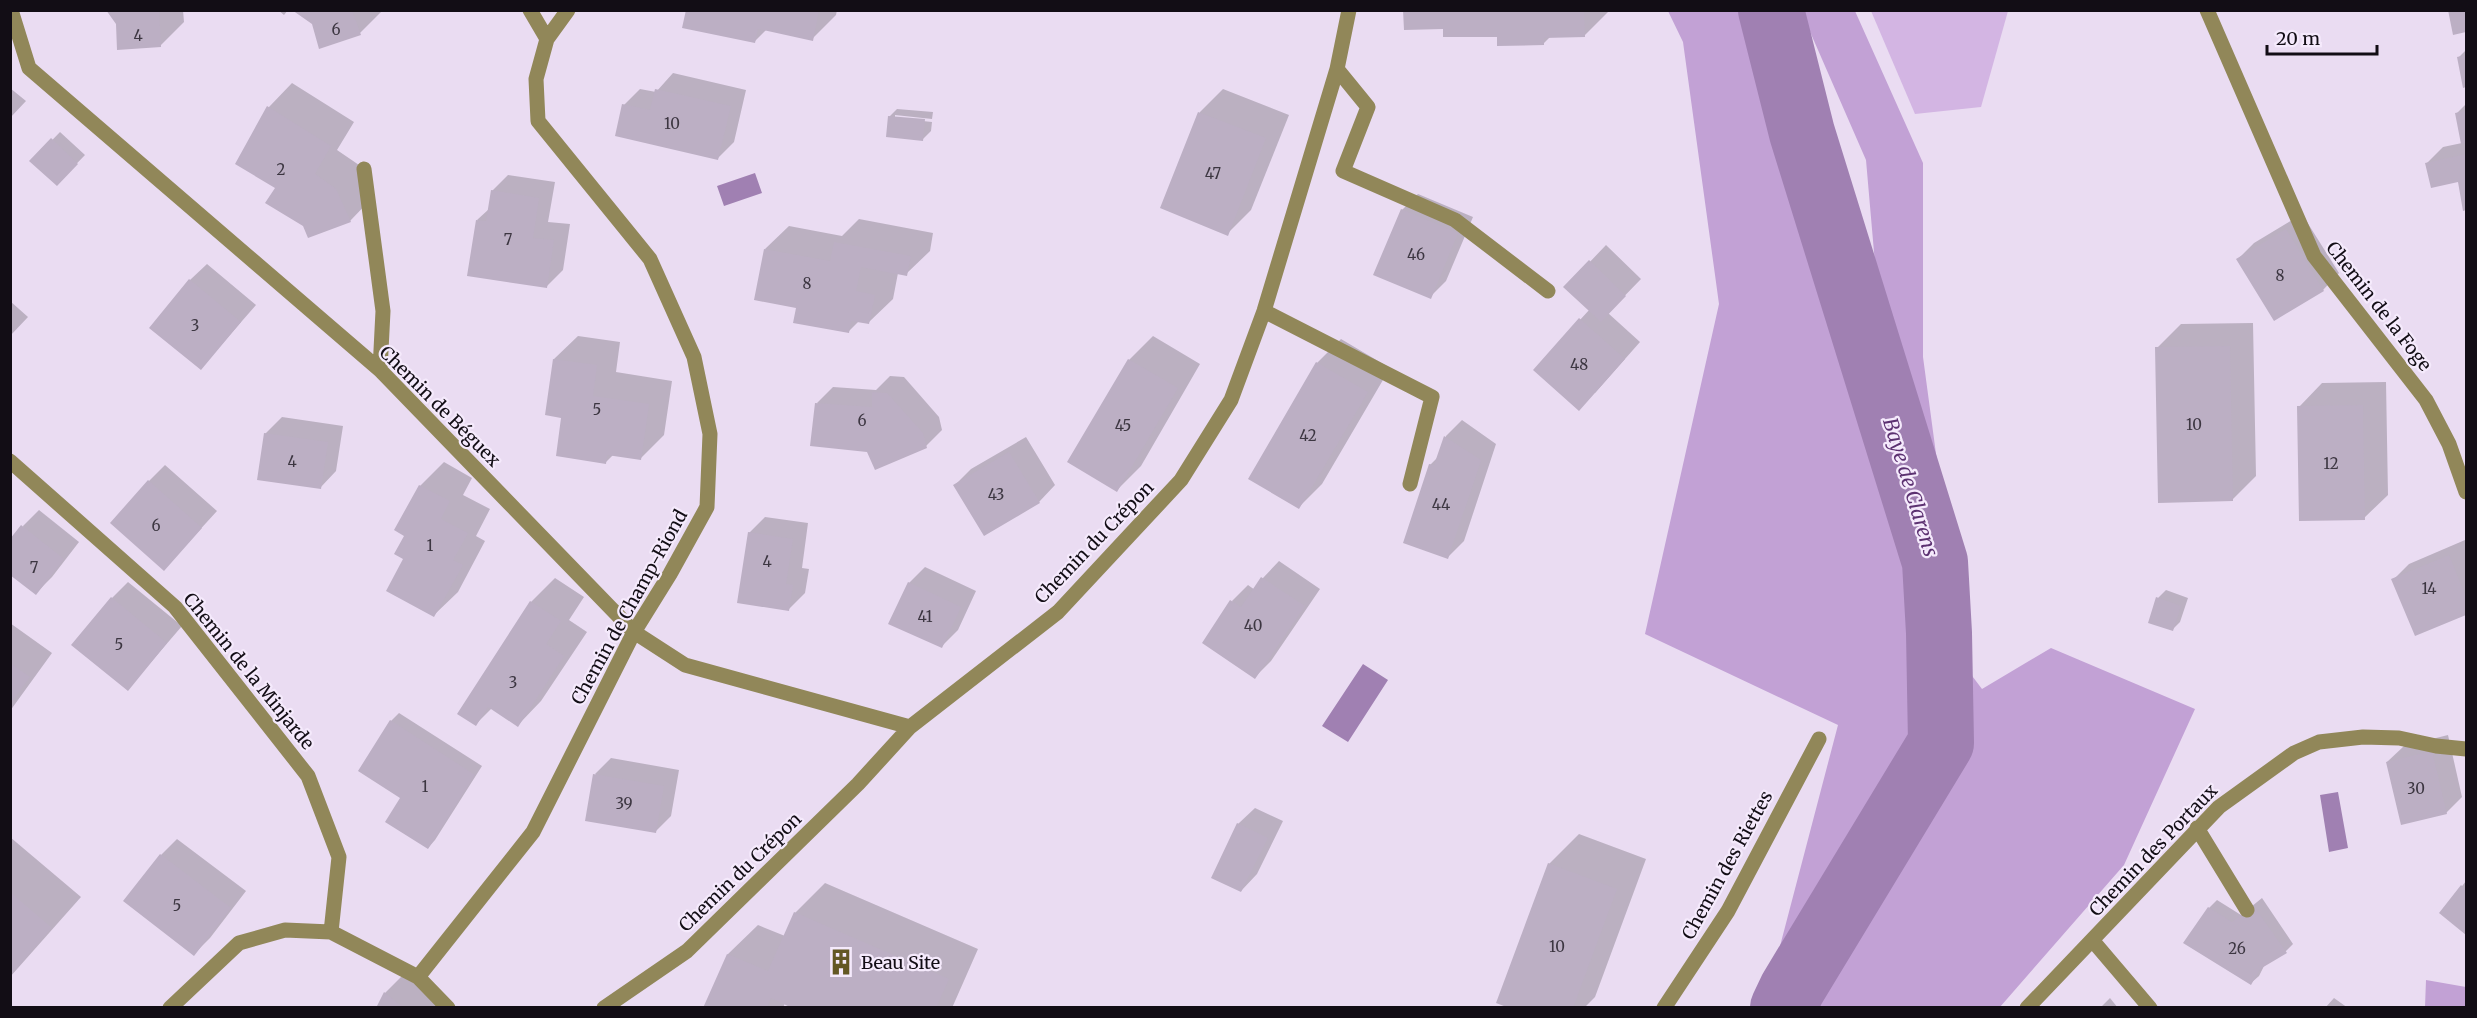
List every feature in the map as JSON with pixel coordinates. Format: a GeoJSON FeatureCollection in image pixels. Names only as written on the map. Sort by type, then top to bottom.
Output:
{"type":"FeatureCollection","features":[{"type":"Feature","properties":{"kind":"street","name":"Chemin de Béguex"},"geometry":{"type":"LineString","coordinates":[[11,10],[29,68],[380,370],[634,632],[685,665],[910,727]]}},
{"type":"Feature","properties":{"kind":"street"},"geometry":{"type":"LineString","coordinates":[[530,10],[547,39]]}},
{"type":"Feature","properties":{"kind":"street","name":"Chemin de Champ-Riond"},"geometry":{"type":"LineString","coordinates":[[418,977],[532,832],[634,632],[670,574],[707,507],[710,434],[694,357],[650,259],[538,121],[536,80],[547,39],[568,10]]}},
{"type":"Feature","properties":{"kind":"street","name":"Chemin du Crépon"},"geometry":{"type":"LineString","coordinates":[[604,1008],[687,951],[858,784],[910,727],[1058,612],[1181,480],[1232,400],[1264,311],[1337,69],[1350,10]]}},
{"type":"Feature","properties":{"kind":"street","name":"Chemin de la Foge"},"geometry":{"type":"LineString","coordinates":[[2207,10],[2313,256],[2427,400],[2449,444],[2466,492]]}},
{"type":"Feature","properties":{"kind":"street"},"geometry":{"type":"LineString","coordinates":[[1337,69],[1368,107],[1343,171],[1455,220],[1548,291]]}},
{"type":"Feature","properties":{"kind":"street"},"geometry":{"type":"LineString","coordinates":[[364,169],[383,311],[380,370]]}},
{"type":"Feature","properties":{"kind":"street"},"geometry":{"type":"LineString","coordinates":[[1264,311],[1432,398],[1410,483]]}},
{"type":"Feature","properties":{"kind":"street","name":"Chemin de la Minjarde"},"geometry":{"type":"LineString","coordinates":[[10,461],[175,607],[308,776],[339,857],[331,932]]}},
{"type":"Feature","properties":{"kind":"street","name":"Chemin des Portaux"},"geometry":{"type":"LineString","coordinates":[[2027,1008],[2219,807],[2294,753],[2319,742],[2364,737],[2399,738],[2436,746],[2466,749]]}},
{"type":"Feature","properties":{"kind":"street","name":"Chemin des Riettes"},"geometry":{"type":"LineString","coordinates":[[1664,1008],[1728,911],[1819,739]]}},
{"type":"Feature","properties":{"kind":"street"},"geometry":{"type":"LineString","coordinates":[[2198,828],[2247,910]]}},
{"type":"Feature","properties":{"kind":"street"},"geometry":{"type":"LineString","coordinates":[[170,1008],[239,943],[285,930],[331,932],[418,977],[448,1008]]}},
{"type":"Feature","properties":{"kind":"street"},"geometry":{"type":"LineString","coordinates":[[2093,941],[2151,1008]]}},
{"type":"Feature","properties":{"kind":"shaded area"},"geometry":{"type":"Polygon","coordinates":[[[1668,11],[1797,11],[1798,69],[1834,318],[1917,603],[1982,689],[2051,648],[2195,709],[2124,865],[2000,1007],[1764,1007],[1838,725],[1645,634],[1719,304],[1683,42],[1668,11]]]}},
{"type":"Feature","properties":{"kind":"shaded area"},"geometry":{"type":"Polygon","coordinates":[[[1801,11],[1855,11],[1923,163],[1923,357],[1943,506],[1882,344],[1866,160],[1801,11]]]}},
{"type":"Feature","properties":{"kind":"shaded area"},"geometry":{"type":"Polygon","coordinates":[[[1871,11],[2008,11],[1981,107],[1915,114],[1871,11]]]}},
{"type":"Feature","properties":{"kind":"shaded area"},"geometry":{"type":"Polygon","coordinates":[[[755,173],[762,193],[724,206],[717,186],[755,173]]]}},
{"type":"Feature","properties":{"kind":"shaded area"},"geometry":{"type":"Polygon","coordinates":[[[1363,664],[1388,680],[1348,742],[1322,726],[1363,664]]]}},
{"type":"Feature","properties":{"kind":"shaded area"},"geometry":{"type":"Polygon","coordinates":[[[2338,792],[2348,848],[2329,852],[2320,795],[2338,792]]]}},
{"type":"Feature","properties":{"kind":"shaded area"},"geometry":{"type":"Polygon","coordinates":[[[2426,980],[2466,987],[2466,1007],[2425,1007],[2426,980]]]}},
{"type":"Feature","properties":{"kind":"building"},"geometry":{"type":"Polygon","coordinates":[[[106,10],[159,10],[161,47],[117,50],[116,24],[106,10]]]}},
{"type":"Feature","properties":{"kind":"building"},"geometry":{"type":"Polygon","coordinates":[[[292,10],[352,10],[361,35],[319,49],[312,24],[292,10]]]}},
{"type":"Feature","properties":{"kind":"building"},"geometry":{"type":"Polygon","coordinates":[[[686,10],[819,10],[813,41],[758,29],[755,43],[682,28],[686,10]]]}},
{"type":"Feature","properties":{"kind":"building"},"geometry":{"type":"Polygon","coordinates":[[[1403,10],[1584,10],[1585,37],[1544,38],[1544,45],[1497,46],[1497,37],[1443,37],[1443,29],[1404,30],[1403,10]]]}},
{"type":"Feature","properties":{"kind":"building"},"geometry":{"type":"Polygon","coordinates":[[[2448,10],[2466,10],[2466,32],[2453,35],[2448,10]]]}},
{"type":"Feature","properties":{"kind":"building"},"geometry":{"type":"Polygon","coordinates":[[[2466,55],[2466,87],[2463,88],[2457,57],[2466,55]]]}},
{"type":"Feature","properties":{"kind":"building"},"geometry":{"type":"Polygon","coordinates":[[[655,89],[731,106],[718,160],[615,136],[622,104],[650,110],[655,89]]]}},
{"type":"Feature","properties":{"kind":"building"},"geometry":{"type":"Polygon","coordinates":[[[267,106],[331,146],[315,174],[336,189],[351,222],[308,238],[303,226],[265,203],[275,188],[235,164],[267,106]]]}},
{"type":"Feature","properties":{"kind":"building"},"geometry":{"type":"Polygon","coordinates":[[[2466,111],[2466,143],[2461,144],[2455,113],[2466,111]]]}},
{"type":"Feature","properties":{"kind":"building"},"geometry":{"type":"Polygon","coordinates":[[[1198,112],[1266,138],[1228,236],[1160,208],[1198,112]]]}},
{"type":"Feature","properties":{"kind":"building"},"geometry":{"type":"Polygon","coordinates":[[[888,116],[925,119],[923,141],[886,137],[888,116]]]}},
{"type":"Feature","properties":{"kind":"building"},"geometry":{"type":"Polygon","coordinates":[[[51,138],[78,164],[57,186],[29,161],[51,138]]]}},
{"type":"Feature","properties":{"kind":"building"},"geometry":{"type":"Polygon","coordinates":[[[2466,154],[2466,210],[2463,211],[2458,182],[2431,188],[2425,163],[2466,154]]]}},
{"type":"Feature","properties":{"kind":"building"},"geometry":{"type":"Polygon","coordinates":[[[491,190],[539,198],[533,238],[554,240],[547,288],[467,276],[476,220],[486,221],[491,190]]]}},
{"type":"Feature","properties":{"kind":"building"},"geometry":{"type":"Polygon","coordinates":[[[1401,209],[1458,233],[1431,299],[1373,275],[1401,209]]]}},
{"type":"Feature","properties":{"kind":"building"},"geometry":{"type":"Polygon","coordinates":[[[2286,229],[2324,291],[2274,321],[2236,259],[2286,229]]]}},
{"type":"Feature","properties":{"kind":"building"},"geometry":{"type":"Polygon","coordinates":[[[834,242],[911,256],[907,276],[861,267],[856,291],[875,295],[869,324],[851,321],[849,333],[793,323],[796,308],[754,300],[764,249],[830,261],[834,242]]]}},
{"type":"Feature","properties":{"kind":"building"},"geometry":{"type":"Polygon","coordinates":[[[1589,260],[1626,296],[1601,322],[1563,287],[1589,260]]]}},
{"type":"Feature","properties":{"kind":"building"},"geometry":{"type":"Polygon","coordinates":[[[189,279],[241,322],[201,370],[149,328],[189,279]]]}},
{"type":"Feature","properties":{"kind":"building"},"geometry":{"type":"Polygon","coordinates":[[[1579,318],[1625,359],[1579,411],[1533,370],[1579,318]]]}},
{"type":"Feature","properties":{"kind":"building"},"geometry":{"type":"Polygon","coordinates":[[[2230,346],[2233,501],[2158,503],[2155,347],[2230,346]]]}},
{"type":"Feature","properties":{"kind":"building"},"geometry":{"type":"Polygon","coordinates":[[[553,359],[597,365],[593,396],[649,404],[641,460],[607,455],[606,464],[556,456],[561,418],[545,415],[553,359]]]}},
{"type":"Feature","properties":{"kind":"building"},"geometry":{"type":"Polygon","coordinates":[[[1128,359],[1178,388],[1117,492],[1067,462],[1128,359]]]}},
{"type":"Feature","properties":{"kind":"building"},"geometry":{"type":"Polygon","coordinates":[[[1316,362],[1368,392],[1299,509],[1248,479],[1316,362]]]}},
{"type":"Feature","properties":{"kind":"building"},"geometry":{"type":"Polygon","coordinates":[[[872,392],[887,393],[923,433],[927,448],[875,470],[867,452],[810,446],[815,403],[872,407],[872,392]]]}},
{"type":"Feature","properties":{"kind":"building"},"geometry":{"type":"Polygon","coordinates":[[[2363,405],[2365,520],[2299,521],[2297,406],[2363,405]]]}},
{"type":"Feature","properties":{"kind":"building"},"geometry":{"type":"Polygon","coordinates":[[[264,433],[328,442],[321,489],[257,480],[264,433]]]}},
{"type":"Feature","properties":{"kind":"building"},"geometry":{"type":"Polygon","coordinates":[[[1444,436],[1481,460],[1448,559],[1403,543],[1429,464],[1434,465],[1444,436]]]}},
{"type":"Feature","properties":{"kind":"building"},"geometry":{"type":"Polygon","coordinates":[[[1009,452],[1040,503],[984,536],[953,485],[1009,452]]]}},
{"type":"Feature","properties":{"kind":"building"},"geometry":{"type":"Polygon","coordinates":[[[148,480],[202,528],[164,571],[110,523],[148,480]]]}},
{"type":"Feature","properties":{"kind":"building"},"geometry":{"type":"Polygon","coordinates":[[[419,485],[450,501],[441,519],[468,533],[453,560],[463,565],[434,617],[386,591],[403,559],[394,554],[404,536],[394,530],[419,485]]]}},
{"type":"Feature","properties":{"kind":"building"},"geometry":{"type":"Polygon","coordinates":[[[21,525],[64,559],[36,595],[10,575],[10,539],[21,525]]]}},
{"type":"Feature","properties":{"kind":"building"},"geometry":{"type":"Polygon","coordinates":[[[748,532],[793,539],[786,584],[793,585],[789,611],[737,603],[748,532]]]}},
{"type":"Feature","properties":{"kind":"building"},"geometry":{"type":"Polygon","coordinates":[[[2449,555],[2466,597],[2466,615],[2415,636],[2391,579],[2449,555]]]}},
{"type":"Feature","properties":{"kind":"building"},"geometry":{"type":"Polygon","coordinates":[[[1261,577],[1305,606],[1255,679],[1202,643],[1230,600],[1241,607],[1261,577]]]}},
{"type":"Feature","properties":{"kind":"building"},"geometry":{"type":"Polygon","coordinates":[[[908,582],[961,607],[942,648],[888,624],[908,582]]]}},
{"type":"Feature","properties":{"kind":"building"},"geometry":{"type":"Polygon","coordinates":[[[111,597],[167,643],[128,691],[71,645],[111,597]]]}},
{"type":"Feature","properties":{"kind":"building"},"geometry":{"type":"Polygon","coordinates":[[[2156,597],[2181,606],[2173,631],[2148,623],[2156,597]]]}},
{"type":"Feature","properties":{"kind":"building"},"geometry":{"type":"Polygon","coordinates":[[[530,601],[561,621],[546,644],[564,656],[518,727],[488,707],[476,726],[457,714],[530,601]]]}},
{"type":"Feature","properties":{"kind":"building"},"geometry":{"type":"Polygon","coordinates":[[[10,663],[30,677],[10,704],[10,663]]]}},
{"type":"Feature","properties":{"kind":"building"},"geometry":{"type":"Polygon","coordinates":[[[390,720],[475,775],[428,849],[385,822],[400,798],[358,771],[390,720]]]}},
{"type":"Feature","properties":{"kind":"building"},"geometry":{"type":"Polygon","coordinates":[[[2432,751],[2447,814],[2401,825],[2386,762],[2432,751]]]}},
{"type":"Feature","properties":{"kind":"building"},"geometry":{"type":"Polygon","coordinates":[[[593,774],[664,786],[656,833],[585,821],[593,774]]]}},
{"type":"Feature","properties":{"kind":"building"},"geometry":{"type":"Polygon","coordinates":[[[1237,823],[1268,838],[1241,892],[1211,878],[1237,823]]]}},
{"type":"Feature","properties":{"kind":"building"},"geometry":{"type":"Polygon","coordinates":[[[160,854],[231,908],[194,956],[123,901],[160,854]]]}},
{"type":"Feature","properties":{"kind":"building"},"geometry":{"type":"Polygon","coordinates":[[[1548,863],[1617,889],[1573,1008],[1509,1008],[1496,1003],[1548,863]]]}},
{"type":"Feature","properties":{"kind":"building"},"geometry":{"type":"Polygon","coordinates":[[[2461,885],[2466,890],[2466,935],[2439,913],[2461,885]]]}},
{"type":"Feature","properties":{"kind":"building"},"geometry":{"type":"Polygon","coordinates":[[[10,892],[52,928],[10,976],[10,892]]]}},
{"type":"Feature","properties":{"kind":"building"},"geometry":{"type":"Polygon","coordinates":[[[2253,905],[2287,953],[2260,969],[2251,985],[2183,943],[2208,907],[2232,922],[2253,905]]]}},
{"type":"Feature","properties":{"kind":"building","name":"Beau Site"},"geometry":{"type":"Polygon","coordinates":[[[794,912],[949,979],[936,1008],[792,1008],[771,998],[767,1008],[703,1008],[727,954],[768,971],[794,912]]]}},
{"type":"Feature","properties":{"kind":"building"},"geometry":{"type":"Polygon","coordinates":[[[384,992],[404,1008],[376,1008],[384,992]]]}},
{"type":"Feature","properties":{"kind":"waterway","name":"Baye de Clarens"},"geometry":{"type":"LineString","coordinates":[[1771,10],[1802,133],[1935,562],[1941,743],[1792,989],[1783,1008]]}},
{"type":"Feature","properties":{"kind":"place","name":"Beau Site"},"geometry":{"type":"Point","coordinates":[841,962]}}]}
